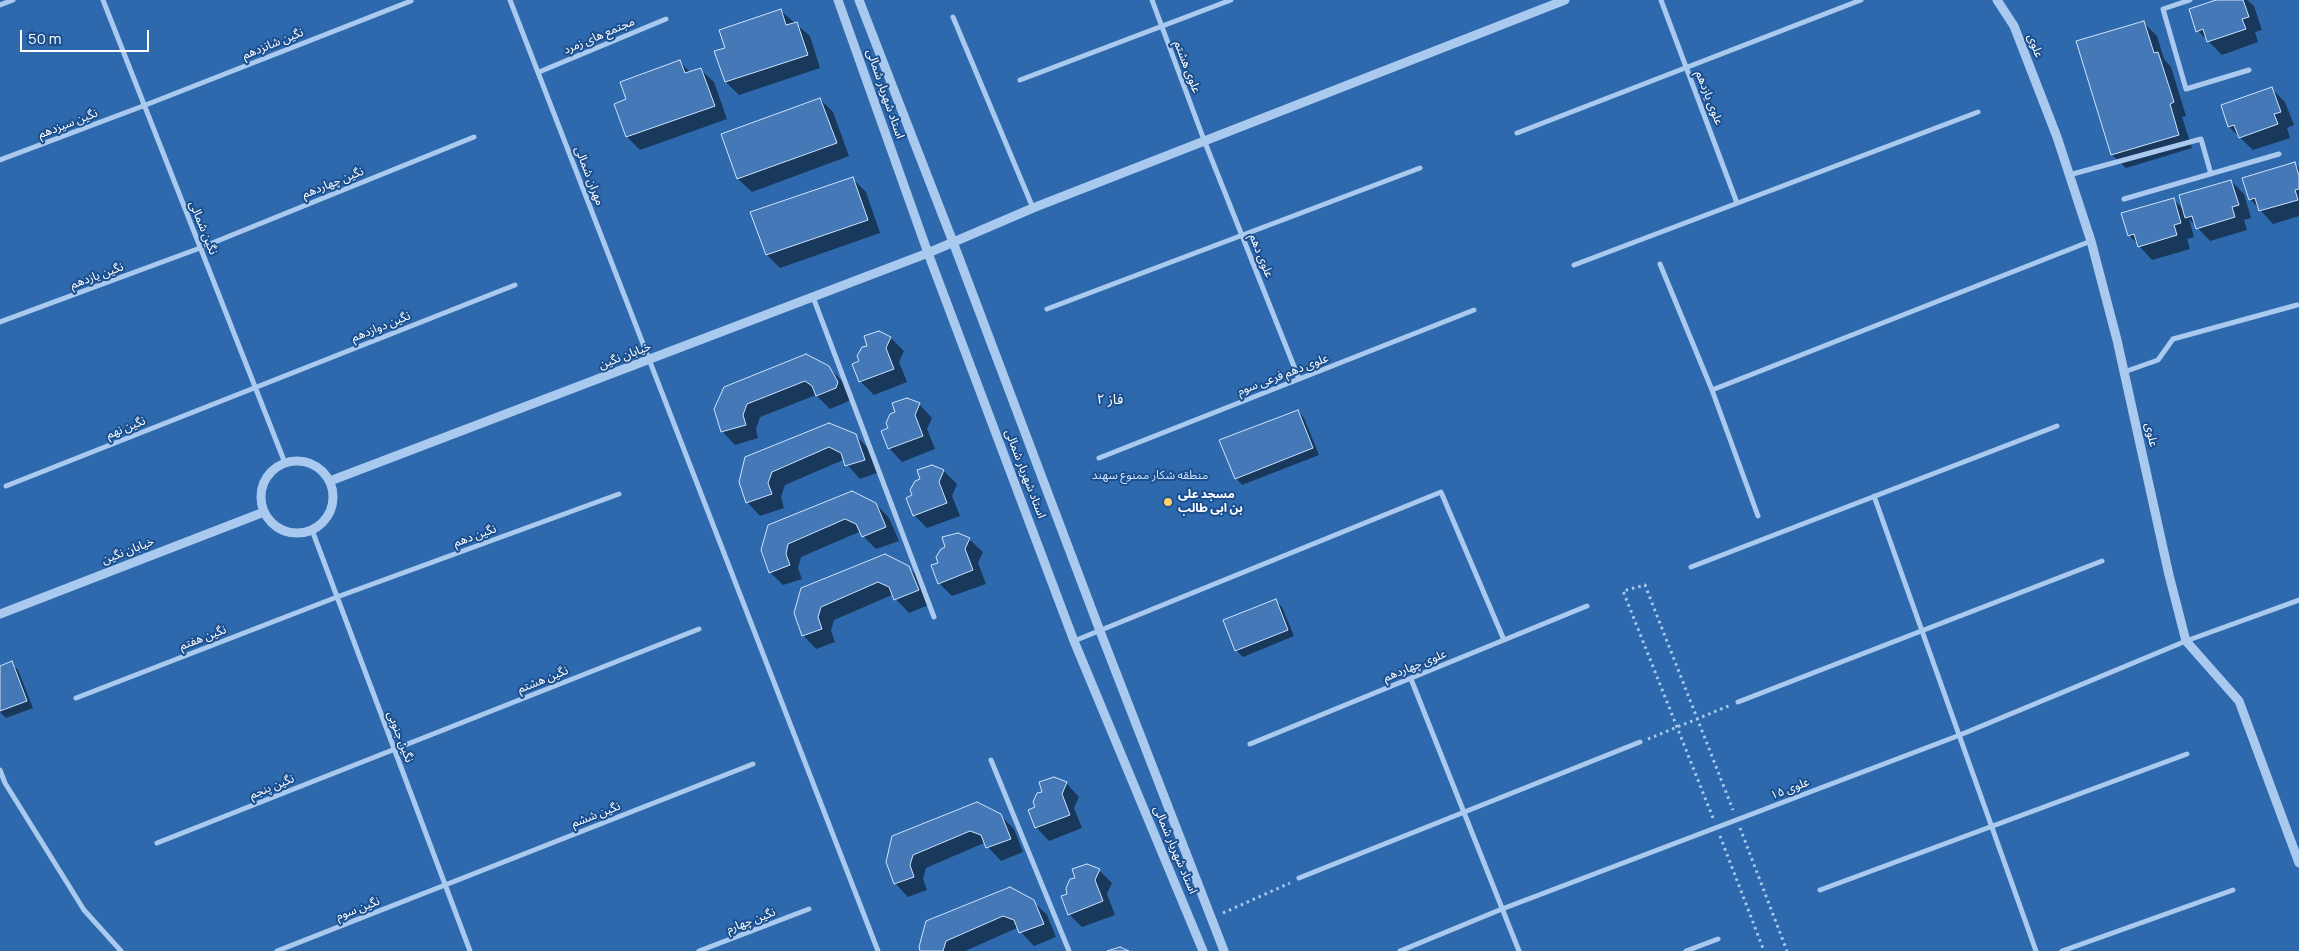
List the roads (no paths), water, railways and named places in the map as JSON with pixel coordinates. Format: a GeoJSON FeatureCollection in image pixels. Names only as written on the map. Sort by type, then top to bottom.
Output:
{"type":"FeatureCollection","features":[{"type":"Feature","properties":{"kind":"street"},"geometry":{"type":"LineString","coordinates":[[0,5],[13,0]]}},
{"type":"Feature","properties":{"kind":"street","name":"نگین شمالی"},"geometry":{"type":"LineString","coordinates":[[103,0],[284,463]]}},
{"type":"Feature","properties":{"kind":"street","name":"نگین شانزدهم"},"geometry":{"type":"LineString","coordinates":[[143,106],[411,0]]}},
{"type":"Feature","properties":{"kind":"street","name":"مهران شمالی"},"geometry":{"type":"LineString","coordinates":[[510,0],[878,951]]}},
{"type":"Feature","properties":{"kind":"street","name":"استاد شهریار شمالی"},"geometry":{"type":"LineString","coordinates":[[838,0],[928,254],[1074,640],[1204,951]]}},
{"type":"Feature","properties":{"kind":"street","name":"استاد شهریار شمالی"},"geometry":{"type":"LineString","coordinates":[[859,0],[954,242],[1100,631],[1224,951]]}},
{"type":"Feature","properties":{"kind":"street","name":"علوی هشتم"},"geometry":{"type":"LineString","coordinates":[[1152,0],[1204,140]]}},
{"type":"Feature","properties":{"kind":"street"},"geometry":{"type":"LineString","coordinates":[[1020,80],[1231,0]]}},
{"type":"Feature","properties":{"kind":"street","name":"خیابان نگین"},"geometry":{"type":"LineString","coordinates":[[330,481],[928,254],[1033,208],[1565,0]]}},
{"type":"Feature","properties":{"kind":"street","name":"علوی یازدهم"},"geometry":{"type":"LineString","coordinates":[[1661,0],[1737,203]]}},
{"type":"Feature","properties":{"kind":"street"},"geometry":{"type":"LineString","coordinates":[[1517,133],[1861,0]]}},
{"type":"Feature","properties":{"kind":"street","name":"علوی"},"geometry":{"type":"LineString","coordinates":[[1997,0],[2014,26],[2069,175],[2091,241],[2124,372],[2169,575],[2186,640],[2240,701],[2299,863]]}},
{"type":"Feature","properties":{"kind":"street"},"geometry":{"type":"LineString","coordinates":[[2190,0],[2163,9],[2186,89],[2249,70]]}},
{"type":"Feature","properties":{"kind":"street"},"geometry":{"type":"LineString","coordinates":[[953,16],[1033,208]]}},
{"type":"Feature","properties":{"kind":"street","name":"مجتمع های زمرد"},"geometry":{"type":"LineString","coordinates":[[539,72],[666,18]]}},
{"type":"Feature","properties":{"kind":"street","name":"نگین سیزدهم"},"geometry":{"type":"LineString","coordinates":[[0,160],[143,106]]}},
{"type":"Feature","properties":{"kind":"street"},"geometry":{"type":"LineString","coordinates":[[1574,265],[1978,112]]}},
{"type":"Feature","properties":{"kind":"street","name":"نگین چهاردهم"},"geometry":{"type":"LineString","coordinates":[[200,248],[474,137]]}},
{"type":"Feature","properties":{"kind":"street"},"geometry":{"type":"LineString","coordinates":[[2069,175],[2202,139],[2211,174]]}},
{"type":"Feature","properties":{"kind":"street","name":"علوی دهم"},"geometry":{"type":"LineString","coordinates":[[1204,140],[1299,379]]}},
{"type":"Feature","properties":{"kind":"street"},"geometry":{"type":"LineString","coordinates":[[2124,199],[2278,154]]}},
{"type":"Feature","properties":{"kind":"street"},"geometry":{"type":"LineString","coordinates":[[1047,309],[1420,168]]}},
{"type":"Feature","properties":{"kind":"street"},"geometry":{"type":"LineString","coordinates":[[1712,390],[2091,241]]}},
{"type":"Feature","properties":{"kind":"street","name":"نگین یازدهم"},"geometry":{"type":"LineString","coordinates":[[0,322],[200,248]]}},
{"type":"Feature","properties":{"kind":"street"},"geometry":{"type":"LineString","coordinates":[[1660,264],[1712,390],[1758,516]]}},
{"type":"Feature","properties":{"kind":"street","name":"نگین دوازدهم"},"geometry":{"type":"LineString","coordinates":[[254,388],[515,285]]}},
{"type":"Feature","properties":{"kind":"street"},"geometry":{"type":"LineString","coordinates":[[813,297],[934,617]]}},
{"type":"Feature","properties":{"kind":"street"},"geometry":{"type":"LineString","coordinates":[[2124,372],[2158,360],[2173,338],[2297,305]]}},
{"type":"Feature","properties":{"kind":"street","name":"علوی دهم فرعی سوم"},"geometry":{"type":"LineString","coordinates":[[1099,458],[1474,310]]}},
{"type":"Feature","properties":{"kind":"street","name":"نگین نهم"},"geometry":{"type":"LineString","coordinates":[[6,486],[254,388]]}},
{"type":"Feature","properties":{"kind":"street"},"geometry":{"type":"LineString","coordinates":[[1691,568],[2056,426]]}},
{"type":"Feature","properties":{"kind":"street"},"geometry":{"type":"LineString","coordinates":[[306,462],[324,472],[330,481],[333,490],[332,510],[327,518],[312,530],[301,533],[279,528],[270,521],[264,512],[261,500],[266,478],[274,469],[284,463],[306,462]]}},
{"type":"Feature","properties":{"kind":"street"},"geometry":{"type":"LineString","coordinates":[[1074,640],[1441,492],[1504,640]]}},
{"type":"Feature","properties":{"kind":"street","name":"نگین دهم"},"geometry":{"type":"LineString","coordinates":[[337,597],[619,494]]}},
{"type":"Feature","properties":{"kind":"street"},"geometry":{"type":"LineString","coordinates":[[1874,496],[2036,951]]}},
{"type":"Feature","properties":{"kind":"street","name":"خیابان نگین"},"geometry":{"type":"LineString","coordinates":[[0,614],[264,512]]}},
{"type":"Feature","properties":{"kind":"street","name":"نگین جنوبی"},"geometry":{"type":"LineString","coordinates":[[312,530],[470,951]]}},
{"type":"Feature","properties":{"kind":"street"},"geometry":{"type":"LineString","coordinates":[[1738,702],[1923,632],[2102,561]]}},
{"type":"Feature","properties":{"kind":"street","name":"نگین هفتم"},"geometry":{"type":"LineString","coordinates":[[76,698],[337,597]]}},
{"type":"Feature","properties":{"kind":"street","name":"علوی ۱۵"},"geometry":{"type":"LineString","coordinates":[[1400,951],[1502,909],[1960,735],[2186,640],[2299,600]]}},
{"type":"Feature","properties":{"kind":"street","name":"علوی چهاردهم"},"geometry":{"type":"LineString","coordinates":[[1250,744],[1587,606]]}},
{"type":"Feature","properties":{"kind":"street","name":"نگین هشتم"},"geometry":{"type":"LineString","coordinates":[[394,749],[699,629]]}},
{"type":"Feature","properties":{"kind":"street"},"geometry":{"type":"LineString","coordinates":[[1411,678],[1519,951]]}},
{"type":"Feature","properties":{"kind":"street"},"geometry":{"type":"LineString","coordinates":[[1299,878],[1640,742]]}},
{"type":"Feature","properties":{"kind":"street","name":"نگین پنجم"},"geometry":{"type":"LineString","coordinates":[[157,843],[394,749]]}},
{"type":"Feature","properties":{"kind":"street"},"geometry":{"type":"LineString","coordinates":[[1820,890],[2187,754]]}},
{"type":"Feature","properties":{"kind":"street"},"geometry":{"type":"LineString","coordinates":[[991,760],[1069,951]]}},
{"type":"Feature","properties":{"kind":"street","name":"نگین ششم"},"geometry":{"type":"LineString","coordinates":[[446,885],[753,764]]}},
{"type":"Feature","properties":{"kind":"street"},"geometry":{"type":"LineString","coordinates":[[0,770],[5,783],[84,910],[121,951]]}},
{"type":"Feature","properties":{"kind":"street","name":"نگین سوم"},"geometry":{"type":"LineString","coordinates":[[278,951],[446,885]]}},
{"type":"Feature","properties":{"kind":"street"},"geometry":{"type":"LineString","coordinates":[[2062,951],[2233,890]]}},
{"type":"Feature","properties":{"kind":"street","name":"نگین چهارم"},"geometry":{"type":"LineString","coordinates":[[699,951],[809,909]]}},
{"type":"Feature","properties":{"kind":"street"},"geometry":{"type":"LineString","coordinates":[[1686,951],[1718,939]]}},
{"type":"Feature","properties":{"kind":"place","name":"مسجد علی بن ابی طالب"},"geometry":{"type":"Point","coordinates":[1168,502]}},
{"type":"Feature","properties":{"kind":"district","name":"فاز ۲"},"geometry":{"type":"Point","coordinates":[1110,400]}},
{"type":"Feature","properties":{"kind":"park label","name":"منطقه شکار ممنوع سهند"},"geometry":{"type":"Point","coordinates":[1150,476]}}]}
